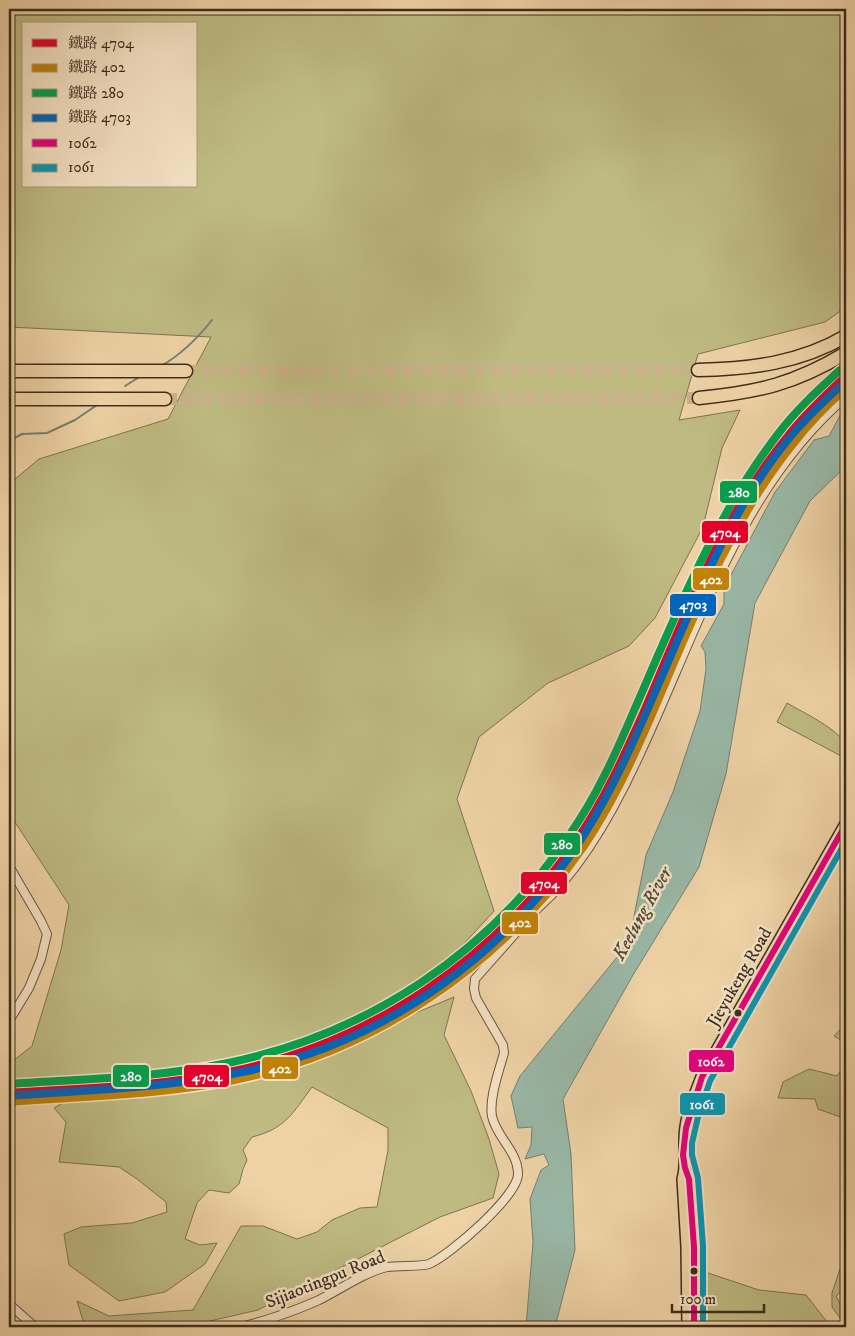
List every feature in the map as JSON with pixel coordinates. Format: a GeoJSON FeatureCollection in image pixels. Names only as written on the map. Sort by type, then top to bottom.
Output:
{"type":"FeatureCollection","features":[{"type":"Feature","properties":{"kind":"highway"},"geometry":{"type":"LineString","coordinates":[[698,370],[749,368],[784,362],[818,351],[846,336]]}},
{"type":"Feature","properties":{"kind":"highway"},"geometry":{"type":"LineString","coordinates":[[699,398],[754,392],[775,386],[801,377],[846,353]]}},
{"type":"Feature","properties":{"kind":"highway"},"geometry":{"type":"LineString","coordinates":[[9,371],[186,371]]}},
{"type":"Feature","properties":{"kind":"highway"},"geometry":{"type":"LineString","coordinates":[[9,399],[165,399]]}},
{"type":"Feature","properties":{"kind":"main road","name":"Jieyukeng Road"},"geometry":{"type":"LineString","coordinates":[[685,1171],[686,1127],[702,1077],[846,824]]}},
{"type":"Feature","properties":{"kind":"main road"},"geometry":{"type":"LineString","coordinates":[[685,1171],[683,1179],[687,1247],[688,1327]]}},
{"type":"Feature","properties":{"kind":"main road"},"geometry":{"type":"LineString","coordinates":[[685,1171],[690,1179],[694,1247],[694,1327]]}},
{"type":"Feature","properties":{"kind":"street","name":"Sijiaotingpu Road"},"geometry":{"type":"LineString","coordinates":[[244,1327],[317,1300],[387,1267],[407,1264],[428,1264],[449,1252],[482,1224],[516,1185],[518,1174],[515,1159],[492,1117],[491,1104],[504,1053],[503,1045],[476,998],[474,989],[475,979],[538,908],[550,898],[582,856],[608,817],[632,772],[697,625],[755,507],[781,468],[805,437],[827,413],[846,397]]}},
{"type":"Feature","properties":{"kind":"street"},"geometry":{"type":"LineString","coordinates":[[9,866],[42,921],[47,934],[41,959],[29,988],[9,1021]]}},
{"type":"Feature","properties":{"kind":"street"},"geometry":{"type":"LineString","coordinates":[[9,1304],[35,1327]]}},
{"type":"Feature","properties":{"kind":"shaded area"},"geometry":{"type":"Polygon","coordinates":[[[9,9],[846,9],[846,307],[825,322],[698,354],[679,420],[740,410],[722,448],[703,527],[655,618],[629,646],[548,683],[479,737],[457,799],[494,911],[451,958],[401,991],[413,1014],[454,997],[444,1035],[471,1091],[489,1139],[499,1174],[493,1198],[440,1217],[258,1310],[184,1327],[85,1327],[77,1301],[109,1316],[193,1310],[241,1226],[263,1226],[297,1239],[317,1232],[332,1220],[360,1208],[377,1207],[388,1150],[388,1128],[312,1087],[293,1112],[280,1125],[263,1134],[252,1137],[243,1150],[247,1160],[239,1184],[229,1193],[209,1190],[197,1203],[185,1239],[200,1245],[217,1243],[205,1264],[165,1292],[119,1301],[69,1265],[64,1234],[81,1227],[132,1223],[167,1212],[166,1202],[119,1167],[59,1162],[66,1122],[54,1108],[68,1100],[169,1091],[171,1073],[9,1085],[9,1064],[32,1046],[61,950],[69,905],[9,813],[9,484],[39,459],[168,419],[211,337],[9,327],[9,9]]]}},
{"type":"Feature","properties":{"kind":"shaded area"},"geometry":{"type":"Polygon","coordinates":[[[787,703],[837,734],[847,747],[843,757],[777,722],[787,703]]]}},
{"type":"Feature","properties":{"kind":"shaded area"},"geometry":{"type":"Polygon","coordinates":[[[846,1024],[846,1043],[834,1036],[846,1024]]]}},
{"type":"Feature","properties":{"kind":"shaded area"},"geometry":{"type":"Polygon","coordinates":[[[846,1064],[846,1119],[818,1109],[815,1099],[778,1098],[783,1082],[809,1069],[837,1076],[846,1064]]]}},
{"type":"Feature","properties":{"kind":"shaded area"},"geometry":{"type":"Polygon","coordinates":[[[846,1251],[846,1287],[836,1296],[846,1315],[846,1326],[832,1307],[832,1293],[846,1251]]]}},
{"type":"Feature","properties":{"kind":"shaded area"},"geometry":{"type":"Polygon","coordinates":[[[702,1271],[759,1290],[806,1295],[831,1327],[700,1327],[702,1271]]]}},
{"type":"Feature","properties":{"kind":"water","name":"Keelung River"},"geometry":{"type":"Polygon","coordinates":[[[846,408],[846,466],[810,501],[755,603],[726,774],[699,867],[633,975],[563,1099],[571,1154],[575,1250],[555,1327],[526,1327],[533,1243],[530,1199],[541,1170],[549,1165],[544,1154],[525,1159],[531,1145],[532,1127],[518,1128],[511,1096],[520,1076],[618,956],[630,937],[646,855],[673,792],[700,711],[706,669],[705,652],[701,646],[724,604],[724,588],[775,492],[814,440],[829,436],[843,410],[846,408]]]}},
{"type":"Feature","properties":{"kind":"waterway"},"geometry":{"type":"LineString","coordinates":[[161,366],[189,346],[212,320]]}},
{"type":"Feature","properties":{"kind":"waterway"},"geometry":{"type":"LineString","coordinates":[[125,386],[141,376]]}},
{"type":"Feature","properties":{"kind":"waterway"},"geometry":{"type":"LineString","coordinates":[[9,441],[22,434],[47,433],[75,420],[97,405]]}},
{"type":"Feature","properties":{"kind":"tunnel"},"geometry":{"type":"LineString","coordinates":[[186,371],[698,370]]}},
{"type":"Feature","properties":{"kind":"tunnel"},"geometry":{"type":"LineString","coordinates":[[165,399],[699,398]]}},
{"type":"Feature","properties":{"kind":"rail line","name":"280"},"geometry":{"type":"LineString","coordinates":[[9,1084],[174,1072],[228,1063],[280,1050],[329,1032],[377,1009],[422,982],[464,951],[502,916],[538,877],[570,834],[597,791],[680,604],[734,499],[785,425],[840,370]]}},
{"type":"Feature","properties":{"kind":"rail line","name":"4704"},"geometry":{"type":"LineString","coordinates":[[9,1093],[175,1081],[229,1072],[281,1059],[332,1040],[380,1017],[426,989],[469,958],[509,922],[546,882],[578,838],[605,794],[620,763],[705,571],[723,535],[764,467],[795,428],[846,376]]}},
{"type":"Feature","properties":{"kind":"rail line","name":"4703"},"geometry":{"type":"LineString","coordinates":[[9,1096],[129,1088],[218,1077],[298,1057],[348,1038],[395,1015],[440,986],[481,953],[520,917],[554,876],[585,833],[625,759],[701,586],[750,493],[791,436],[846,381]]}},
{"type":"Feature","properties":{"kind":"rail line","name":"402"},"geometry":{"type":"LineString","coordinates":[[10,1102],[203,1086],[283,1068],[334,1049],[383,1026],[429,998],[473,966],[514,929],[551,889],[594,831],[628,768],[712,576],[749,508],[770,475],[799,436],[818,414],[846,388]]}},
{"type":"Feature","properties":{"kind":"transit line","name":"1062"},"geometry":{"type":"LineString","coordinates":[[694,1327],[694,1247],[689,1179],[683,1155],[686,1128],[702,1077],[846,824]]}},
{"type":"Feature","properties":{"kind":"transit line","name":"1061"},"geometry":{"type":"LineString","coordinates":[[703,1327],[703,1246],[698,1178],[692,1155],[692,1143],[698,1117],[710,1081],[846,841]]}}]}
